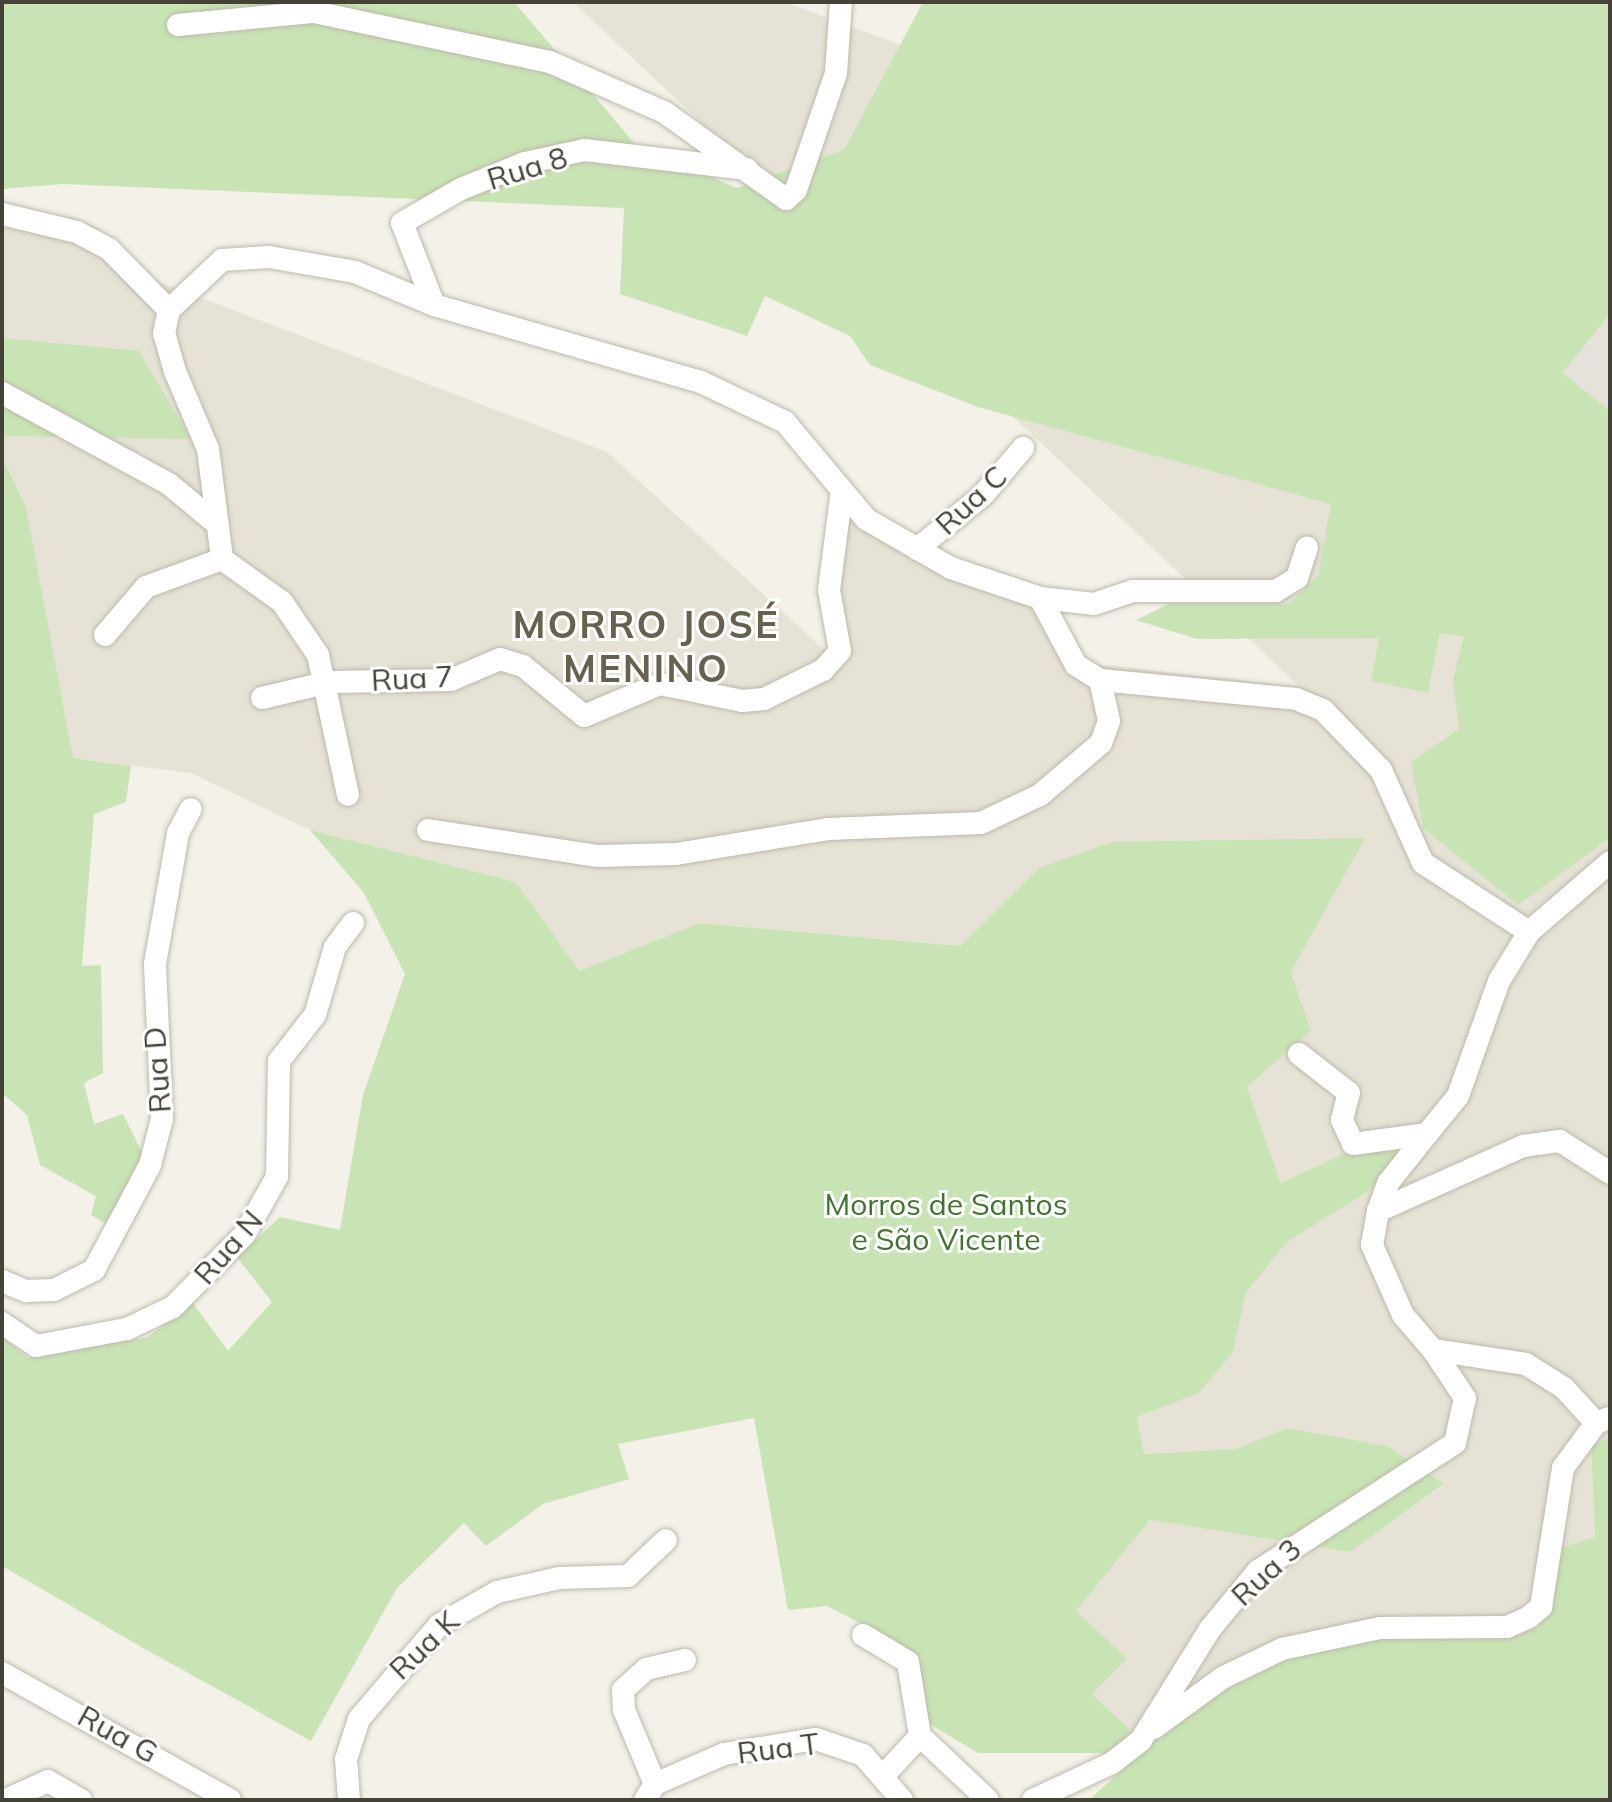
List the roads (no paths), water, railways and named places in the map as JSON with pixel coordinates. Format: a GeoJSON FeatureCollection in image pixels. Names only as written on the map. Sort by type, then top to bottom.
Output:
{"type":"FeatureCollection","features":[{"type":"Feature","properties":{"kind":"street"},"geometry":{"type":"LineString","coordinates":[[178,25],[314,12],[536,58],[628,93],[749,169],[781,199],[796,190],[836,73],[841,2]]}},
{"type":"Feature","properties":{"kind":"street","name":"Rua 8"},"geometry":{"type":"LineString","coordinates":[[434,305],[402,223],[461,189],[525,163],[585,150],[749,169]]}},
{"type":"Feature","properties":{"kind":"street"},"geometry":{"type":"LineString","coordinates":[[2,214],[77,232],[109,249],[169,310]]}},
{"type":"Feature","properties":{"kind":"street"},"geometry":{"type":"LineString","coordinates":[[348,795],[329,682],[282,602],[222,559],[211,519],[208,449],[174,369],[164,333],[169,310],[196,278],[241,256],[355,272],[434,305],[701,382],[768,410],[841,498],[917,549],[1040,598],[1094,604],[1133,591],[1276,591],[1297,578],[1307,548]]}},
{"type":"Feature","properties":{"kind":"street"},"geometry":{"type":"LineString","coordinates":[[2,393],[169,484],[211,519]]}},
{"type":"Feature","properties":{"kind":"street","name":"Rua C"},"geometry":{"type":"LineString","coordinates":[[917,549],[983,495],[1023,448]]}},
{"type":"Feature","properties":{"kind":"street","name":"Rua 7"},"geometry":{"type":"LineString","coordinates":[[262,698],[329,682],[451,680],[500,659],[523,666],[584,716],[660,684],[742,701],[764,699],[823,670],[840,651],[829,590],[841,498]]}},
{"type":"Feature","properties":{"kind":"street"},"geometry":{"type":"LineString","coordinates":[[105,635],[146,587],[222,559]]}},
{"type":"Feature","properties":{"kind":"street"},"geometry":{"type":"LineString","coordinates":[[1040,598],[1076,665],[1100,680],[1296,699],[1323,710],[1381,770],[1423,863],[1529,932]]}},
{"type":"Feature","properties":{"kind":"street"},"geometry":{"type":"LineString","coordinates":[[428,830],[598,856],[676,854],[829,829],[981,823],[1040,795],[1101,743],[1109,721],[1100,680]]}},
{"type":"Feature","properties":{"kind":"street","name":"Rua D"},"geometry":{"type":"LineString","coordinates":[[2,1281],[26,1291],[54,1290],[94,1270],[155,1153],[162,1119],[155,964],[178,833],[191,809]]}},
{"type":"Feature","properties":{"kind":"street","name":"Rua 3"},"geometry":{"type":"LineString","coordinates":[[1033,1800],[1112,1763],[1141,1740],[1210,1629],[1258,1571],[1455,1443],[1465,1398],[1378,1270],[1372,1245],[1378,1211],[1388,1183],[1458,1096],[1499,981],[1529,932],[1610,862]]}},
{"type":"Feature","properties":{"kind":"street","name":"Rua N"},"geometry":{"type":"LineString","coordinates":[[2,1323],[36,1346],[127,1329],[173,1307],[244,1235],[277,1177],[279,1061],[315,1015],[335,947],[353,923]]}},
{"type":"Feature","properties":{"kind":"street"},"geometry":{"type":"LineString","coordinates":[[1299,1054],[1349,1093],[1342,1120],[1353,1144],[1427,1134]]}},
{"type":"Feature","properties":{"kind":"street"},"geometry":{"type":"LineString","coordinates":[[1378,1211],[1486,1160],[1547,1141],[1571,1145],[1610,1173]]}},
{"type":"Feature","properties":{"kind":"street"},"geometry":{"type":"LineString","coordinates":[[1141,1740],[1222,1678],[1282,1649],[1380,1628],[1507,1627],[1529,1617],[1541,1607],[1563,1468],[1603,1421],[1564,1388],[1526,1364],[1433,1350]]}},
{"type":"Feature","properties":{"kind":"street","name":"Rua K"},"geometry":{"type":"LineString","coordinates":[[349,1800],[346,1759],[359,1719],[439,1625],[497,1592],[559,1578],[628,1576],[666,1540]]}},
{"type":"Feature","properties":{"kind":"street"},"geometry":{"type":"LineString","coordinates":[[863,1635],[908,1662],[920,1736],[988,1800]]}},
{"type":"Feature","properties":{"kind":"street"},"geometry":{"type":"LineString","coordinates":[[650,1792],[624,1710],[623,1690],[646,1669],[685,1660]]}},
{"type":"Feature","properties":{"kind":"street","name":"Rua G"},"geometry":{"type":"LineString","coordinates":[[2,1673],[230,1800]]}},
{"type":"Feature","properties":{"kind":"street"},"geometry":{"type":"LineString","coordinates":[[884,1775],[920,1736]]}},
{"type":"Feature","properties":{"kind":"street","name":"Rua T"},"geometry":{"type":"LineString","coordinates":[[650,1792],[724,1754],[816,1739],[837,1741],[884,1775],[902,1800]]}},
{"type":"Feature","properties":{"kind":"street"},"geometry":{"type":"LineString","coordinates":[[6,1800],[48,1781],[81,1800]]}},
{"type":"Feature","properties":{"kind":"district","name":"MORRO JOSÉ MENINO"},"geometry":{"type":"Point","coordinates":[646,647]}},
{"type":"Feature","properties":{"kind":"park label","name":"Morros de Santos e São Vicente"},"geometry":{"type":"Point","coordinates":[946,1221]}}]}
